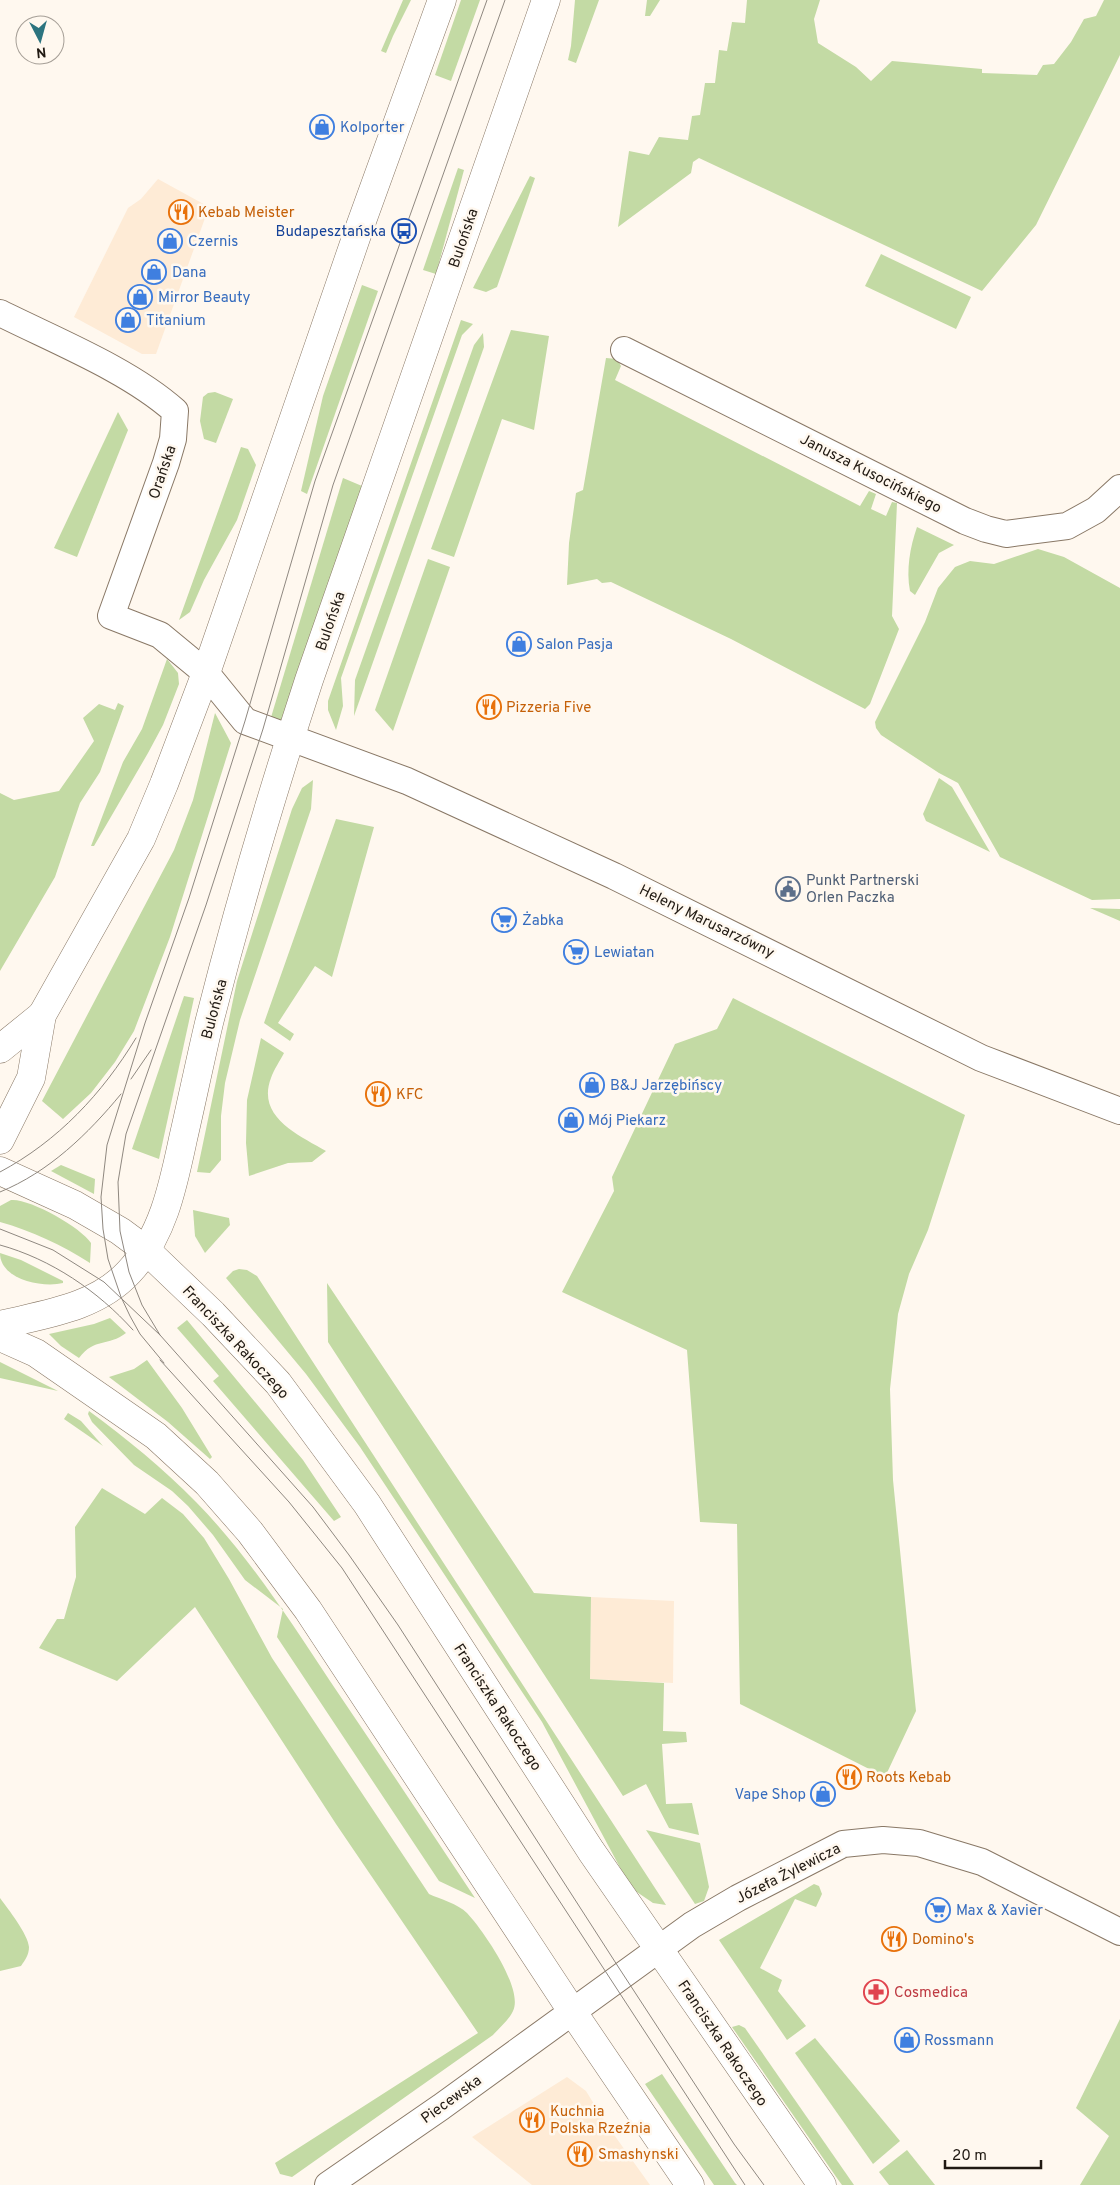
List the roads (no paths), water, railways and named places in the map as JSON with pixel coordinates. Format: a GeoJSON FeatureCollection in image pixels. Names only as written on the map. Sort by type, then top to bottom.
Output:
{"type":"FeatureCollection","features":[{"type":"Feature","properties":{"kind":"main road"},"geometry":{"type":"LineString","coordinates":[[0,1140],[31,1078],[42,1015],[141,839],[164,784],[206,673],[271,479],[442,0]]}},
{"type":"Feature","properties":{"kind":"main road","name":"Bulońska"},"geometry":{"type":"LineString","coordinates":[[147,1251],[155,1236],[172,1190],[209,1023],[290,737],[546,0]]}},
{"type":"Feature","properties":{"kind":"main road"},"geometry":{"type":"LineString","coordinates":[[0,1049],[42,1015]]}},
{"type":"Feature","properties":{"kind":"main road","name":"Franciszka Rakoczego"},"geometry":{"type":"LineString","coordinates":[[0,1171],[74,1204],[120,1231],[147,1251],[213,1314],[278,1383],[367,1504],[592,1851],[822,2185]]}},
{"type":"Feature","properties":{"kind":"main road"},"geometry":{"type":"LineString","coordinates":[[0,1326],[82,1304],[98,1297],[111,1289],[147,1251]]}},
{"type":"Feature","properties":{"kind":"main road"},"geometry":{"type":"LineString","coordinates":[[0,1337],[36,1352],[156,1436],[207,1483],[250,1532],[308,1610],[572,2011],[690,2185]]}},
{"type":"Feature","properties":{"kind":"street","name":"Orańska"},"geometry":{"type":"LineString","coordinates":[[0,312],[130,378],[158,396],[175,410],[173,440],[166,463],[111,616],[160,635],[206,673]]}},
{"type":"Feature","properties":{"kind":"street","name":"Janusza Kusocińskiego"},"geometry":{"type":"LineString","coordinates":[[624,350],[965,521],[986,529],[1006,534],[1067,526],[1096,510],[1120,488]]}},
{"type":"Feature","properties":{"kind":"street","name":"Heleny Marusarzówny"},"geometry":{"type":"LineString","coordinates":[[206,673],[245,721],[407,781],[608,872],[981,1058],[1120,1110]]}},
{"type":"Feature","properties":{"kind":"street","name":"Józefa Żylewicza"},"geometry":{"type":"LineString","coordinates":[[572,2011],[692,1925],[738,1898],[843,1844],[883,1840],[919,1843],[982,1862],[1120,1932]]}},
{"type":"Feature","properties":{"kind":"street","name":"Piecewska"},"geometry":{"type":"LineString","coordinates":[[328,2185],[440,2108],[572,2011]]}},
{"type":"Feature","properties":{"kind":"tram line"},"geometry":{"type":"LineString","coordinates":[[164,1363],[140,1334],[130,1316],[121,1297],[108,1259],[103,1229],[101,1197],[107,1145],[145,1023],[189,898],[245,721],[315,481],[487,0]]}},
{"type":"Feature","properties":{"kind":"tram line"},"geometry":{"type":"LineString","coordinates":[[160,1335],[142,1305],[129,1272],[120,1231],[118,1182],[126,1134],[206,905],[263,729],[333,485],[505,0]]}},
{"type":"Feature","properties":{"kind":"tram line"},"geometry":{"type":"LineString","coordinates":[[0,1172],[21,1160],[60,1131],[109,1078],[136,1038]]}},
{"type":"Feature","properties":{"kind":"tram line"},"geometry":{"type":"LineString","coordinates":[[131,1079],[151,1050]]}},
{"type":"Feature","properties":{"kind":"tram line"},"geometry":{"type":"LineString","coordinates":[[0,1192],[18,1184],[51,1163],[81,1137],[121,1094]]}},
{"type":"Feature","properties":{"kind":"tram line"},"geometry":{"type":"LineString","coordinates":[[0,1229],[53,1250],[104,1282],[160,1335],[313,1507],[398,1625],[734,2144],[764,2185]]}},
{"type":"Feature","properties":{"kind":"tram line"},"geometry":{"type":"LineString","coordinates":[[0,1245],[37,1259],[72,1278],[105,1302],[133,1330]]}},
{"type":"Feature","properties":{"kind":"tram line"},"geometry":{"type":"LineString","coordinates":[[160,1360],[289,1502],[342,1568],[745,2185]]}},
{"type":"Feature","properties":{"kind":"place","name":"Kolporter"},"geometry":{"type":"Point","coordinates":[322,127]}},
{"type":"Feature","properties":{"kind":"place","name":"Kebab Meister"},"geometry":{"type":"Point","coordinates":[181,212]}},
{"type":"Feature","properties":{"kind":"place","name":"Budapesztańska"},"geometry":{"type":"Point","coordinates":[404,231]}},
{"type":"Feature","properties":{"kind":"place","name":"Czernis"},"geometry":{"type":"Point","coordinates":[170,241]}},
{"type":"Feature","properties":{"kind":"place","name":"Dana"},"geometry":{"type":"Point","coordinates":[154,272]}},
{"type":"Feature","properties":{"kind":"place","name":"Mirror Beauty"},"geometry":{"type":"Point","coordinates":[140,297]}},
{"type":"Feature","properties":{"kind":"place","name":"Titanium"},"geometry":{"type":"Point","coordinates":[128,320]}},
{"type":"Feature","properties":{"kind":"place","name":"Salon Pasja"},"geometry":{"type":"Point","coordinates":[519,644]}},
{"type":"Feature","properties":{"kind":"place","name":"Pizzeria Five"},"geometry":{"type":"Point","coordinates":[489,707]}},
{"type":"Feature","properties":{"kind":"place","name":"Punkt Partnerski Orlen Paczka"},"geometry":{"type":"Point","coordinates":[788,889]}},
{"type":"Feature","properties":{"kind":"place","name":"Żabka"},"geometry":{"type":"Point","coordinates":[504,920]}},
{"type":"Feature","properties":{"kind":"place","name":"Lewiatan"},"geometry":{"type":"Point","coordinates":[576,952]}},
{"type":"Feature","properties":{"kind":"place","name":"B&J Jarzębińscy"},"geometry":{"type":"Point","coordinates":[592,1085]}},
{"type":"Feature","properties":{"kind":"place","name":"KFC"},"geometry":{"type":"Point","coordinates":[378,1094]}},
{"type":"Feature","properties":{"kind":"place","name":"Mój Piekarz"},"geometry":{"type":"Point","coordinates":[571,1120]}},
{"type":"Feature","properties":{"kind":"place","name":"Roots Kebab"},"geometry":{"type":"Point","coordinates":[849,1777]}},
{"type":"Feature","properties":{"kind":"place","name":"Vape Shop"},"geometry":{"type":"Point","coordinates":[823,1794]}},
{"type":"Feature","properties":{"kind":"place","name":"Max & Xavier"},"geometry":{"type":"Point","coordinates":[938,1910]}},
{"type":"Feature","properties":{"kind":"place","name":"Domino's"},"geometry":{"type":"Point","coordinates":[894,1939]}},
{"type":"Feature","properties":{"kind":"place","name":"Cosmedica"},"geometry":{"type":"Point","coordinates":[876,1992]}},
{"type":"Feature","properties":{"kind":"place","name":"Rossmann"},"geometry":{"type":"Point","coordinates":[907,2040]}},
{"type":"Feature","properties":{"kind":"place","name":"Kuchnia Polska Rzeźnia"},"geometry":{"type":"Point","coordinates":[532,2120]}},
{"type":"Feature","properties":{"kind":"place","name":"Smashynski"},"geometry":{"type":"Point","coordinates":[580,2154]}}]}
